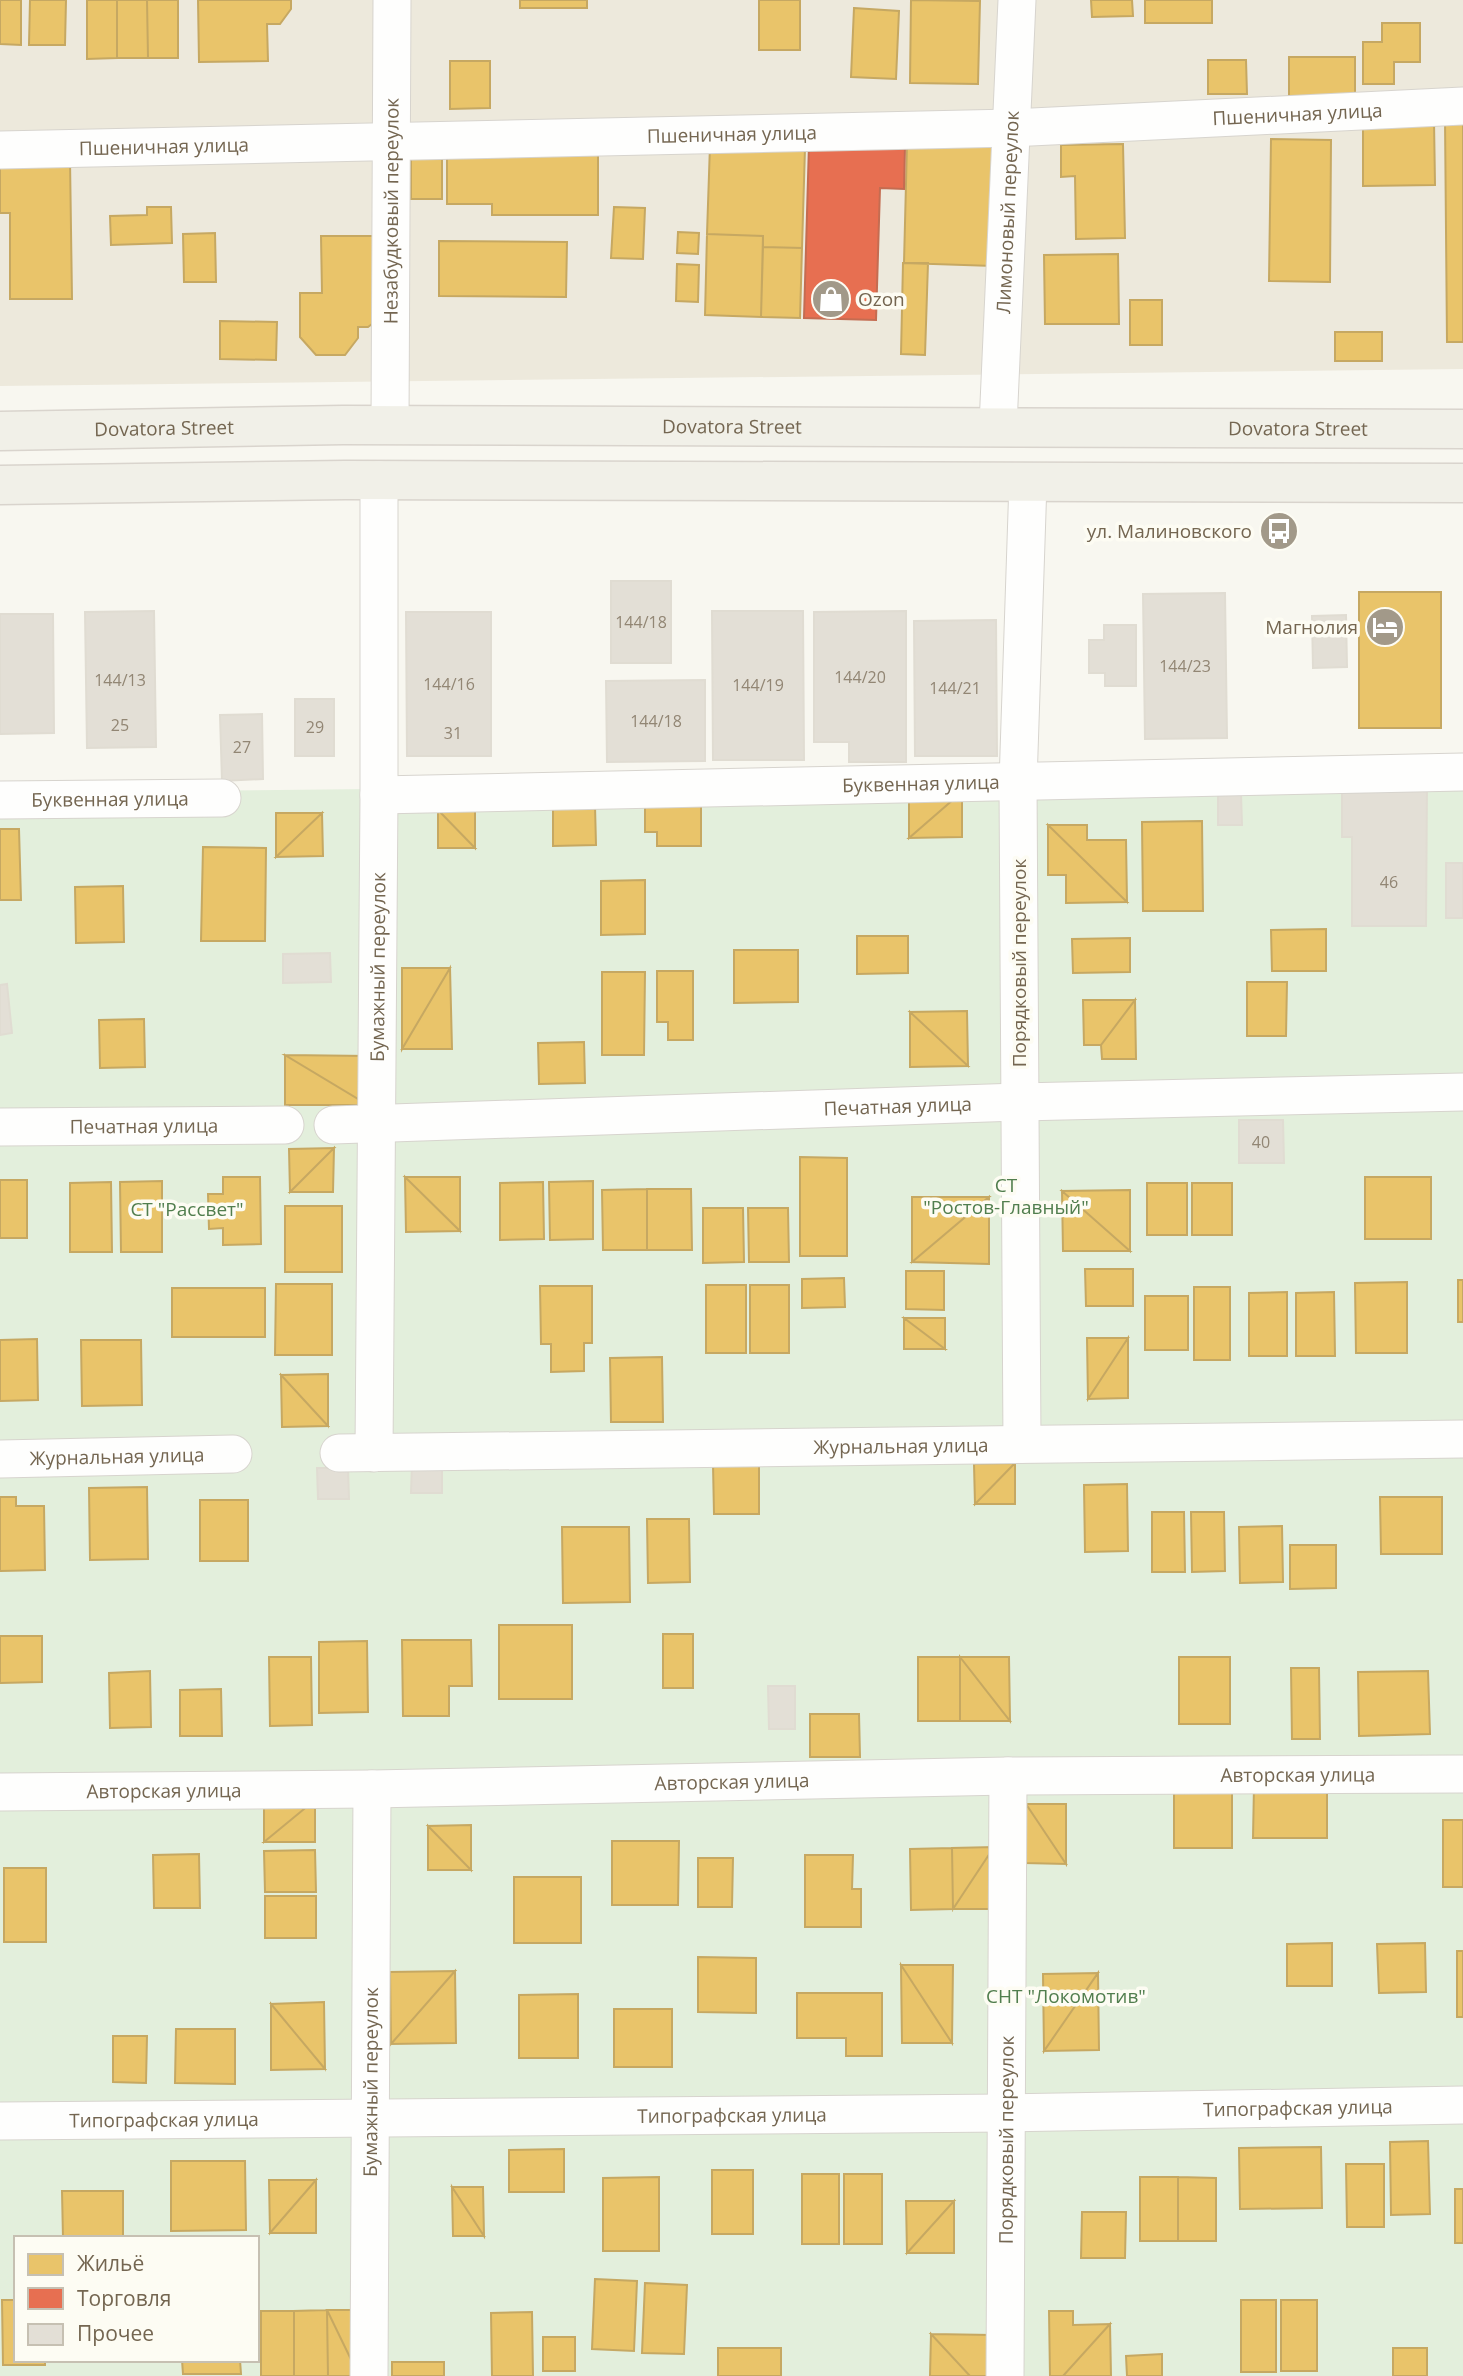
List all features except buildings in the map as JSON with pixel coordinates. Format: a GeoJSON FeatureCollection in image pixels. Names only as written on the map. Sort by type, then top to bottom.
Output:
{"type":"FeatureCollection","features":[{"type":"Feature","properties":{"kind":"main road","name":"Dovatora Street"},"geometry":{"type":"LineString","coordinates":[[0,431],[390,425],[1463,429]]}},
{"type":"Feature","properties":{"kind":"main road"},"geometry":{"type":"LineString","coordinates":[[0,485],[379,480],[1463,483]]}},
{"type":"Feature","properties":{"kind":"street","name":"Незабудковый переулок"},"geometry":{"type":"LineString","coordinates":[[390,425],[392,0]]}},
{"type":"Feature","properties":{"kind":"street","name":"Лимоновый переулок"},"geometry":{"type":"LineString","coordinates":[[998,426],[1017,0]]}},
{"type":"Feature","properties":{"kind":"street","name":"Пшеничная улица"},"geometry":{"type":"LineString","coordinates":[[0,150],[1012,128],[1463,106]]}},
{"type":"Feature","properties":{"kind":"street","name":"Бумажный переулок"},"geometry":{"type":"LineString","coordinates":[[356,1453],[377,1125],[379,480]]}},
{"type":"Feature","properties":{"kind":"street","name":"Порядковый переулок"},"geometry":{"type":"LineString","coordinates":[[1022,1444],[1018,783],[1028,482]]}},
{"type":"Feature","properties":{"kind":"street","name":"Буквенная улица"},"geometry":{"type":"LineString","coordinates":[[379,795],[1463,772]]}},
{"type":"Feature","properties":{"kind":"street","name":"Буквенная улица"},"geometry":{"type":"LineString","coordinates":[[0,800],[222,798]]}},
{"type":"Feature","properties":{"kind":"street","name":"Печатная улица"},"geometry":{"type":"LineString","coordinates":[[332,1125],[1020,1102],[1463,1092]]}},
{"type":"Feature","properties":{"kind":"street","name":"Печатная улица"},"geometry":{"type":"LineString","coordinates":[[0,1127],[285,1125]]}},
{"type":"Feature","properties":{"kind":"street","name":"Журнальная улица"},"geometry":{"type":"LineString","coordinates":[[356,1453],[1463,1439]]}},
{"type":"Feature","properties":{"kind":"street","name":"Журнальная улица"},"geometry":{"type":"LineString","coordinates":[[0,1459],[233,1454]]}},
{"type":"Feature","properties":{"kind":"street","name":"Авторская улица"},"geometry":{"type":"LineString","coordinates":[[0,1793],[372,1790],[1008,1776],[1463,1774]]}},
{"type":"Feature","properties":{"kind":"street","name":"Порядковый переулок"},"geometry":{"type":"LineString","coordinates":[[1005,2376],[1008,1776]]}},
{"type":"Feature","properties":{"kind":"street","name":"Бумажный переулок"},"geometry":{"type":"LineString","coordinates":[[369,2376],[372,1790]]}},
{"type":"Feature","properties":{"kind":"street","name":"Типографская улица"},"geometry":{"type":"LineString","coordinates":[[0,2121],[1007,2113],[1463,2105]]}},
{"type":"Feature","properties":{"kind":"shaded area"},"geometry":{"type":"Polygon","coordinates":[[[0,0],[1463,0],[1463,369],[0,386],[0,0]]]}},
{"type":"Feature","properties":{"kind":"green space"},"geometry":{"type":"Polygon","coordinates":[[[1463,764],[1463,2376],[0,2376],[0,793],[372,789],[1463,764]]]}},
{"type":"Feature","properties":{"kind":"place","name":"Ozon"},"geometry":{"type":"Point","coordinates":[831,299]}},
{"type":"Feature","properties":{"kind":"place","name":"ул. Малиновского"},"geometry":{"type":"Point","coordinates":[1279,531]}},
{"type":"Feature","properties":{"kind":"place","name":"Магнолия"},"geometry":{"type":"Point","coordinates":[1385,627]}},
{"type":"Feature","properties":{"kind":"park label","name":"СТ \"Ростов-Главный\""},"geometry":{"type":"Point","coordinates":[1006,1196]}},
{"type":"Feature","properties":{"kind":"park label","name":"СТ \"Рассвет\""},"geometry":{"type":"Point","coordinates":[187,1209]}},
{"type":"Feature","properties":{"kind":"park label","name":"СНТ \"Локомотив\""},"geometry":{"type":"Point","coordinates":[1066,1996]}}]}
